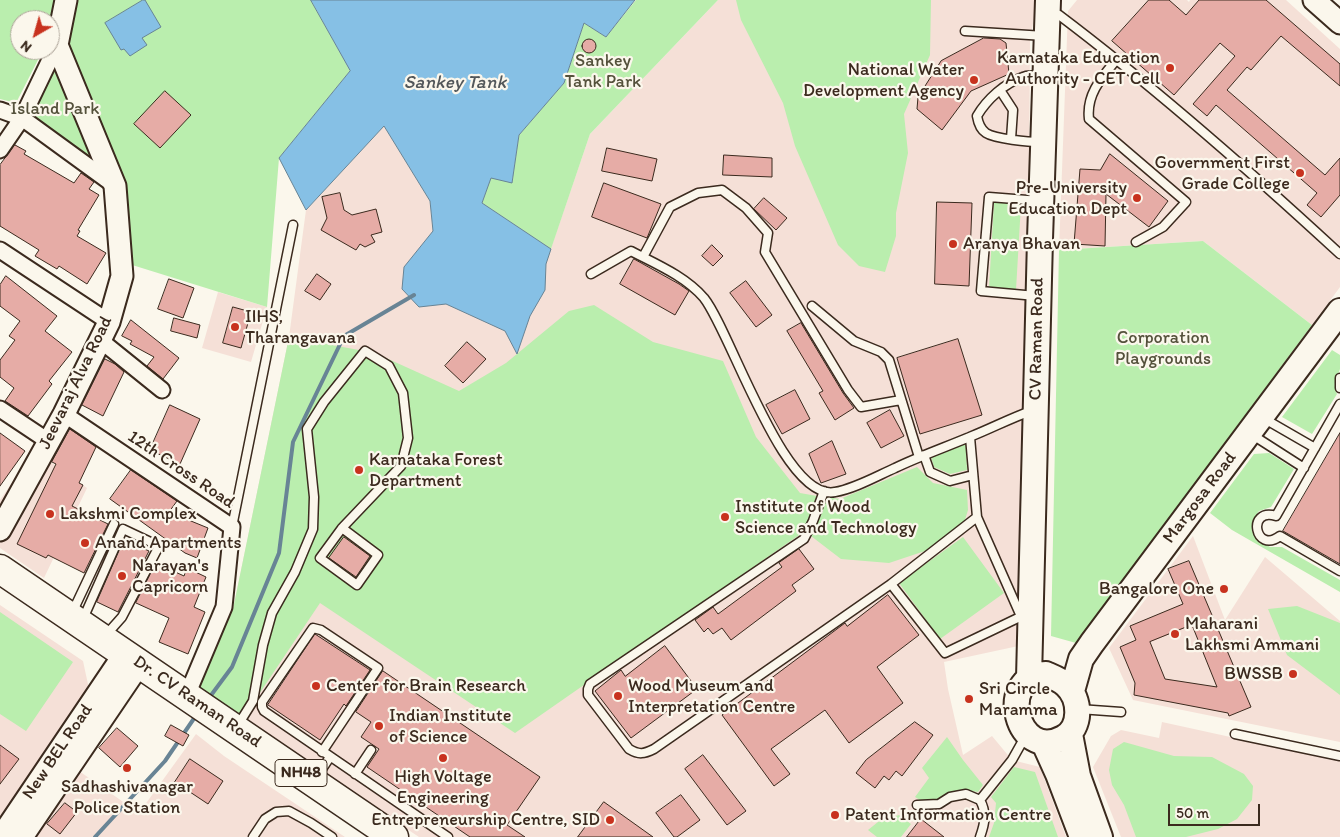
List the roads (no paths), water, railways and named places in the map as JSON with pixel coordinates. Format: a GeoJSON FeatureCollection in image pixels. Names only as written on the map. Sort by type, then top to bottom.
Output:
{"type":"FeatureCollection","features":[{"type":"Feature","properties":{"kind":"highway","name":"Dr. CV Raman Road"},"geometry":{"type":"LineString","coordinates":[[0,569],[76,620],[123,660]]}},
{"type":"Feature","properties":{"kind":"highway","name":"Dr. CV Raman Road"},"geometry":{"type":"LineString","coordinates":[[0,586],[123,660],[196,709],[371,837]]}},
{"type":"Feature","properties":{"kind":"highway","name":"Dr. CV Raman Road"},"geometry":{"type":"LineString","coordinates":[[196,709],[235,728],[394,837]]}},
{"type":"Feature","properties":{"kind":"main road","name":"CV Raman Road"},"geometry":{"type":"LineString","coordinates":[[1037,676],[1025,626],[1036,410],[1041,201],[1034,142],[1039,76],[1051,13]]}},
{"type":"Feature","properties":{"kind":"main road","name":"CV Raman Road"},"geometry":{"type":"LineString","coordinates":[[1037,676],[1040,658],[1051,13]]}},
{"type":"Feature","properties":{"kind":"main road","name":"Margosa Road"},"geometry":{"type":"LineString","coordinates":[[1074,700],[1081,659],[1340,311]]}},
{"type":"Feature","properties":{"kind":"main road"},"geometry":{"type":"LineString","coordinates":[[1037,740],[1059,740],[1070,734],[1076,725],[1074,700],[1065,683],[1037,676],[1020,690],[1015,705],[1017,718],[1037,740],[1058,774],[1082,837]]}},
{"type":"Feature","properties":{"kind":"main road"},"geometry":{"type":"LineString","coordinates":[[1070,734],[1078,776],[1100,837]]}},
{"type":"Feature","properties":{"kind":"street"},"geometry":{"type":"LineString","coordinates":[[60,30],[66,0]]}},
{"type":"Feature","properties":{"kind":"street"},"geometry":{"type":"LineString","coordinates":[[1322,3],[1340,24]]}},
{"type":"Feature","properties":{"kind":"street","name":"Jeevaraj Alva Road"},"geometry":{"type":"LineString","coordinates":[[0,530],[64,414],[105,331],[122,276],[115,186],[60,52]]}},
{"type":"Feature","properties":{"kind":"street"},"geometry":{"type":"LineString","coordinates":[[0,150],[22,118],[50,60]]}},
{"type":"Feature","properties":{"kind":"street"},"geometry":{"type":"LineString","coordinates":[[0,110],[22,118],[115,186]]}},
{"type":"Feature","properties":{"kind":"street"},"geometry":{"type":"LineString","coordinates":[[0,250],[105,331],[162,390]]}},
{"type":"Feature","properties":{"kind":"street"},"geometry":{"type":"LineString","coordinates":[[0,409],[48,441]]}},
{"type":"Feature","properties":{"kind":"street","name":"12th Cross Road"},"geometry":{"type":"LineString","coordinates":[[64,414],[232,527],[224,607],[196,709]]}},
{"type":"Feature","properties":{"kind":"street","name":"New BEL Road"},"geometry":{"type":"LineString","coordinates":[[1,837],[123,660]]}},
{"type":"Feature","properties":{"kind":"street","name":"New BEL Road"},"geometry":{"type":"LineString","coordinates":[[22,837],[123,660]]}},
{"type":"Feature","properties":{"kind":"lane"},"geometry":{"type":"LineString","coordinates":[[965,31],[1051,13],[1059,14],[1117,59],[1256,178],[1340,254]]}},
{"type":"Feature","properties":{"kind":"lane"},"geometry":{"type":"LineString","coordinates":[[1117,59],[1098,82],[1088,109],[1089,119],[1186,202],[1162,227],[1136,242]]}},
{"type":"Feature","properties":{"kind":"lane"},"geometry":{"type":"LineString","coordinates":[[1034,142],[997,137],[986,133],[979,125],[977,116],[982,107],[1000,90],[1024,76],[1039,76]]}},
{"type":"Feature","properties":{"kind":"lane"},"geometry":{"type":"LineString","coordinates":[[1000,90],[1012,110],[1011,139]]}},
{"type":"Feature","properties":{"kind":"lane"},"geometry":{"type":"LineString","coordinates":[[643,257],[670,207],[698,193],[722,190],[746,208],[768,233],[765,252],[848,390],[861,407],[901,400]]}},
{"type":"Feature","properties":{"kind":"lane"},"geometry":{"type":"LineString","coordinates":[[1038,296],[981,291],[989,197],[1041,201]]}},
{"type":"Feature","properties":{"kind":"lane"},"geometry":{"type":"LineString","coordinates":[[232,527],[293,225]]}},
{"type":"Feature","properties":{"kind":"lane"},"geometry":{"type":"LineString","coordinates":[[591,274],[631,251],[691,285],[711,308],[775,441],[804,478],[824,491],[834,493],[1036,410]]}},
{"type":"Feature","properties":{"kind":"lane"},"geometry":{"type":"LineString","coordinates":[[812,306],[854,341],[881,352],[889,360],[921,456],[930,472],[950,481],[973,475]]}},
{"type":"Feature","properties":{"kind":"lane"},"geometry":{"type":"LineString","coordinates":[[235,728],[253,700],[263,645],[272,613],[295,572],[313,529],[314,498],[307,429],[324,402],[365,351],[389,366],[403,393],[408,438],[401,466],[342,528],[320,558],[357,585],[378,555],[342,528]]}},
{"type":"Feature","properties":{"kind":"lane"},"geometry":{"type":"LineString","coordinates":[[1340,378],[1340,388]]}},
{"type":"Feature","properties":{"kind":"lane"},"geometry":{"type":"LineString","coordinates":[[1340,404],[1276,516],[1272,514],[1262,517],[1259,520],[1257,530],[1266,540],[1275,540],[1280,536],[1340,571]]}},
{"type":"Feature","properties":{"kind":"lane"},"geometry":{"type":"LineString","coordinates":[[1255,425],[1315,448]]}},
{"type":"Feature","properties":{"kind":"lane"},"geometry":{"type":"LineString","coordinates":[[1255,425],[1304,468]]}},
{"type":"Feature","properties":{"kind":"lane"},"geometry":{"type":"LineString","coordinates":[[892,584],[946,653],[1025,626],[977,517],[970,437]]}},
{"type":"Feature","properties":{"kind":"lane"},"geometry":{"type":"LineString","coordinates":[[824,491],[804,540],[590,684],[588,695],[629,749],[636,753],[644,754],[654,749],[892,584],[977,517]]}},
{"type":"Feature","properties":{"kind":"lane"},"geometry":{"type":"LineString","coordinates":[[76,620],[114,524]]}},
{"type":"Feature","properties":{"kind":"lane"},"geometry":{"type":"LineString","coordinates":[[76,620],[124,530],[159,546],[122,617],[123,660]]}},
{"type":"Feature","properties":{"kind":"lane"},"geometry":{"type":"LineString","coordinates":[[322,752],[378,668],[321,630],[312,628],[262,702],[264,712],[322,752],[448,837]]}},
{"type":"Feature","properties":{"kind":"lane"},"geometry":{"type":"LineString","coordinates":[[1074,700],[1121,712]]}},
{"type":"Feature","properties":{"kind":"lane"},"geometry":{"type":"LineString","coordinates":[[1235,734],[1340,756]]}},
{"type":"Feature","properties":{"kind":"lane"},"geometry":{"type":"LineString","coordinates":[[980,800],[1012,760],[1021,744],[1037,740]]}},
{"type":"Feature","properties":{"kind":"lane"},"geometry":{"type":"LineString","coordinates":[[355,774],[370,750]]}},
{"type":"Feature","properties":{"kind":"lane"},"geometry":{"type":"LineString","coordinates":[[313,782],[330,757]]}},
{"type":"Feature","properties":{"kind":"lane"},"geometry":{"type":"LineString","coordinates":[[917,805],[939,804],[950,797],[966,794],[980,800],[984,806],[986,819],[980,837]]}},
{"type":"Feature","properties":{"kind":"lane"},"geometry":{"type":"LineString","coordinates":[[253,837],[265,819],[276,812],[289,811],[332,837]]}},
{"type":"Feature","properties":{"kind":"water"},"geometry":{"type":"Polygon","coordinates":[[[145,0],[161,27],[142,38],[147,45],[130,56],[124,49],[121,50],[105,23],[145,0]]]}},
{"type":"Feature","properties":{"kind":"water","name":"Sankey Tank"},"geometry":{"type":"Polygon","coordinates":[[[311,0],[635,0],[606,37],[584,23],[564,83],[519,135],[512,183],[491,178],[482,203],[551,249],[546,264],[545,290],[530,316],[517,354],[505,331],[446,304],[419,307],[402,289],[404,267],[433,231],[430,201],[384,126],[306,210],[279,158],[350,71],[311,0]]]}},
{"type":"Feature","properties":{"kind":"waterway"},"geometry":{"type":"LineString","coordinates":[[209,698],[232,667],[279,553],[293,442],[344,336],[414,295]]}},
{"type":"Feature","properties":{"kind":"waterway"},"geometry":{"type":"LineString","coordinates":[[95,837],[165,761],[197,714]]}},
{"type":"Feature","properties":{"kind":"place","name":"Karnataka Education Authority - CET Cell"},"geometry":{"type":"Point","coordinates":[1170,68]}},
{"type":"Feature","properties":{"kind":"place","name":"National Water Development Agency"},"geometry":{"type":"Point","coordinates":[974,80]}},
{"type":"Feature","properties":{"kind":"place","name":"Government First Grade College"},"geometry":{"type":"Point","coordinates":[1300,173]}},
{"type":"Feature","properties":{"kind":"place","name":"Pre-University Education Dept"},"geometry":{"type":"Point","coordinates":[1137,198]}},
{"type":"Feature","properties":{"kind":"place","name":"Aranya Bhavan"},"geometry":{"type":"Point","coordinates":[953,244]}},
{"type":"Feature","properties":{"kind":"place","name":"IIHS, Tharangavana"},"geometry":{"type":"Point","coordinates":[235,327]}},
{"type":"Feature","properties":{"kind":"place","name":"Karnataka Forest Department"},"geometry":{"type":"Point","coordinates":[359,470]}},
{"type":"Feature","properties":{"kind":"place","name":"Lakshmi Complex"},"geometry":{"type":"Point","coordinates":[50,514]}},
{"type":"Feature","properties":{"kind":"place","name":"Institute of Wood Science and Technology"},"geometry":{"type":"Point","coordinates":[725,517]}},
{"type":"Feature","properties":{"kind":"place","name":"Anand Apartments"},"geometry":{"type":"Point","coordinates":[85,543]}},
{"type":"Feature","properties":{"kind":"place","name":"Narayan's Capricorn"},"geometry":{"type":"Point","coordinates":[122,576]}},
{"type":"Feature","properties":{"kind":"place","name":"Bangalore One"},"geometry":{"type":"Point","coordinates":[1224,589]}},
{"type":"Feature","properties":{"kind":"place","name":"Maharani Lakhsmi Ammani"},"geometry":{"type":"Point","coordinates":[1175,634]}},
{"type":"Feature","properties":{"kind":"place","name":"BWSSB"},"geometry":{"type":"Point","coordinates":[1293,674]}},
{"type":"Feature","properties":{"kind":"place","name":"Center for Brain Research"},"geometry":{"type":"Point","coordinates":[316,686]}},
{"type":"Feature","properties":{"kind":"place","name":"Wood Museum and Interpretation Centre"},"geometry":{"type":"Point","coordinates":[618,696]}},
{"type":"Feature","properties":{"kind":"place","name":"Sri Circle Maramma"},"geometry":{"type":"Point","coordinates":[969,699]}},
{"type":"Feature","properties":{"kind":"place","name":"Indian Institute of Science"},"geometry":{"type":"Point","coordinates":[379,726]}},
{"type":"Feature","properties":{"kind":"place","name":"High Voltage Engineering"},"geometry":{"type":"Point","coordinates":[443,758]}},
{"type":"Feature","properties":{"kind":"place","name":"Sadhashivanagar Police Station"},"geometry":{"type":"Point","coordinates":[127,768]}},
{"type":"Feature","properties":{"kind":"place","name":"Patent Information Centre"},"geometry":{"type":"Point","coordinates":[835,815]}},
{"type":"Feature","properties":{"kind":"place","name":"Entrepreneurship Centre, SID"},"geometry":{"type":"Point","coordinates":[610,820]}},
{"type":"Feature","properties":{"kind":"park label","name":"Sankey Tank Park"},"geometry":{"type":"Point","coordinates":[603,71]}},
{"type":"Feature","properties":{"kind":"park label","name":"Island Park"},"geometry":{"type":"Point","coordinates":[55,109]}},
{"type":"Feature","properties":{"kind":"park label","name":"Corporation Playgrounds"},"geometry":{"type":"Point","coordinates":[1163,348]}}]}
